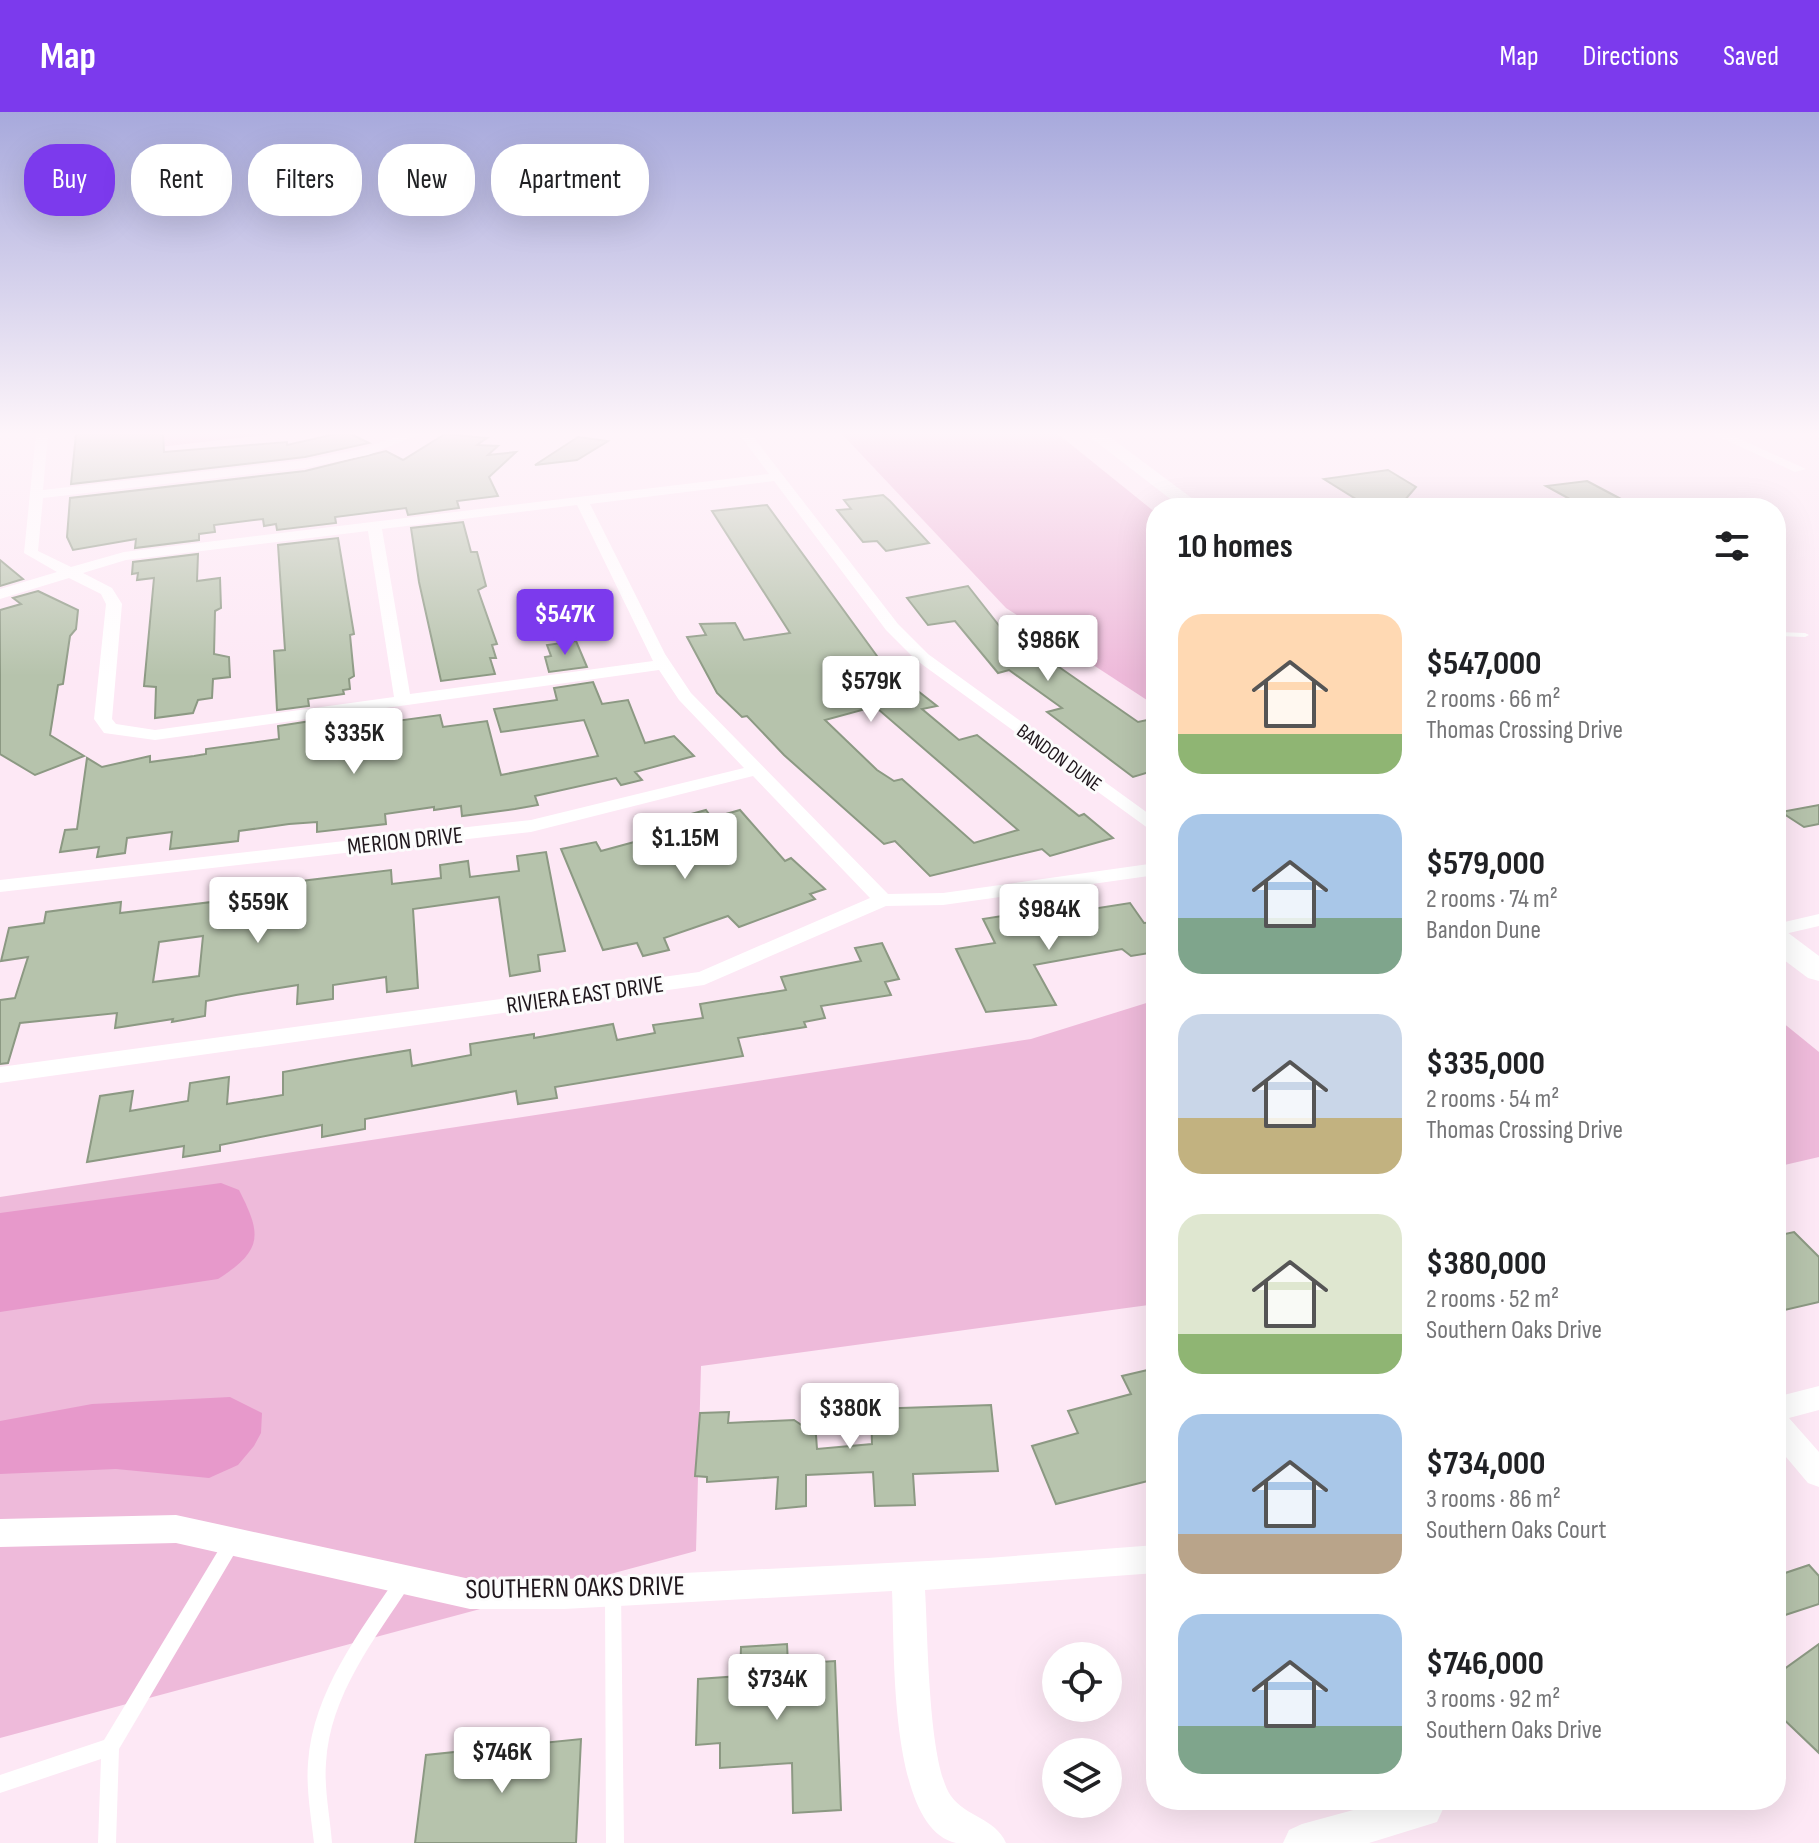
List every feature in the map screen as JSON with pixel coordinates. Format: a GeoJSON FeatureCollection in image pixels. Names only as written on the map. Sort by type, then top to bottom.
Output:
{"type":"FeatureCollection","features":[{"type":"Feature","properties":{"kind":"street"},"geometry":{"type":"LineString","coordinates":[[34,515],[31,553],[107,591],[114,604],[103,719],[110,729],[155,735],[666,664]]}},
{"type":"Feature","properties":{"kind":"street"},"geometry":{"type":"LineString","coordinates":[[0,594],[124,556],[445,515]]}},
{"type":"Feature","properties":{"kind":"street"},"geometry":{"type":"LineString","coordinates":[[589,515],[657,654],[685,696],[703,718],[883,900]]}},
{"type":"Feature","properties":{"kind":"street","name":"BANDON DUNE"},"geometry":{"type":"LineString","coordinates":[[805,515],[892,627],[922,657],[1146,821]]}},
{"type":"Feature","properties":{"kind":"street"},"geometry":{"type":"LineString","coordinates":[[374,523],[403,701]]}},
{"type":"Feature","properties":{"kind":"street","name":"MERION DRIVE"},"geometry":{"type":"LineString","coordinates":[[0,886],[531,826],[757,770]]}},
{"type":"Feature","properties":{"kind":"street","name":"RIVIERA EAST DRIVE"},"geometry":{"type":"LineString","coordinates":[[0,1075],[704,978],[883,900],[943,899],[1146,870]]}},
{"type":"Feature","properties":{"kind":"street"},"geometry":{"type":"LineString","coordinates":[[1786,928],[1819,920]]}},
{"type":"Feature","properties":{"kind":"street"},"geometry":{"type":"LineString","coordinates":[[1786,946],[1819,971]]}},
{"type":"Feature","properties":{"kind":"street"},"geometry":{"type":"LineString","coordinates":[[1786,1406],[1819,1398]]}},
{"type":"Feature","properties":{"kind":"street"},"geometry":{"type":"LineString","coordinates":[[1786,1436],[1819,1474]]}},
{"type":"Feature","properties":{"kind":"street","name":"SOUTHERN OAKS DRIVE"},"geometry":{"type":"LineString","coordinates":[[0,1533],[176,1529],[470,1594],[908,1576],[1146,1560]]}},
{"type":"Feature","properties":{"kind":"street"},"geometry":{"type":"LineString","coordinates":[[908,1576],[918,1751],[937,1809],[987,1843]]}},
{"type":"Feature","properties":{"kind":"street"},"geometry":{"type":"LineString","coordinates":[[1302,1843],[1420,1810]]}},
{"type":"Feature","properties":{"kind":"lane"},"geometry":{"type":"LineString","coordinates":[[1786,634],[1805,635]]}},
{"type":"Feature","properties":{"kind":"lane"},"geometry":{"type":"LineString","coordinates":[[107,1843],[110,1747],[234,1540]]}},
{"type":"Feature","properties":{"kind":"lane"},"geometry":{"type":"LineString","coordinates":[[323,1843],[317,1761],[330,1709],[347,1667],[405,1579]]}},
{"type":"Feature","properties":{"kind":"lane"},"geometry":{"type":"LineString","coordinates":[[613,1590],[615,1843]]}},
{"type":"Feature","properties":{"kind":"lane"},"geometry":{"type":"LineString","coordinates":[[0,1784],[110,1747]]}},
{"type":"Feature","properties":{"kind":"shaded area"},"geometry":{"type":"Polygon","coordinates":[[[918,515],[1146,515],[1146,699],[1006,608],[918,515]]]}},
{"type":"Feature","properties":{"kind":"shaded area"},"geometry":{"type":"Polygon","coordinates":[[[1146,1003],[1146,1305],[701,1366],[696,1551],[0,1738],[0,1197],[1031,1039],[1146,1003]]]}},
{"type":"Feature","properties":{"kind":"shaded area"},"geometry":{"type":"Polygon","coordinates":[[[1786,1025],[1819,1052],[1819,1157],[1786,1165],[1786,1025]]]}},
{"type":"Feature","properties":{"kind":"shaded area"},"geometry":{"type":"Polygon","coordinates":[[[221,1183],[239,1190],[252,1219],[254,1240],[244,1259],[218,1279],[0,1312],[0,1213],[221,1183]]]}},
{"type":"Feature","properties":{"kind":"shaded area"},"geometry":{"type":"Polygon","coordinates":[[[230,1397],[262,1413],[261,1433],[238,1465],[209,1478],[116,1469],[0,1474],[0,1421],[92,1404],[230,1397]]]}},
{"type":"Feature","properties":{"kind":"building"},"geometry":{"type":"Polygon","coordinates":[[[69,515],[353,515],[335,517],[336,523],[277,530],[276,524],[264,526],[263,519],[214,525],[215,532],[199,534],[199,540],[135,548],[136,539],[73,550],[67,537],[69,515]]]}},
{"type":"Feature","properties":{"kind":"building"},"geometry":{"type":"Polygon","coordinates":[[[714,515],[774,515],[893,678],[900,677],[937,706],[922,709],[959,740],[977,735],[1079,816],[1084,814],[1113,838],[1050,856],[1042,849],[930,876],[895,841],[884,844],[784,755],[747,716],[742,717],[717,693],[687,637],[706,635],[700,624],[735,623],[744,640],[790,633],[714,515]],[[869,708],[825,720],[877,770],[894,781],[902,779],[974,843],[1018,830],[878,709],[874,713],[869,708]]]}},
{"type":"Feature","properties":{"kind":"building"},"geometry":{"type":"Polygon","coordinates":[[[841,515],[903,515],[929,543],[886,551],[877,541],[863,542],[841,515]]]}},
{"type":"Feature","properties":{"kind":"building"},"geometry":{"type":"Polygon","coordinates":[[[463,522],[471,552],[477,552],[486,586],[478,590],[497,644],[492,645],[496,658],[490,658],[495,674],[441,681],[419,582],[411,528],[463,522]]]}},
{"type":"Feature","properties":{"kind":"building"},"geometry":{"type":"Polygon","coordinates":[[[338,538],[354,634],[350,635],[354,676],[349,679],[350,689],[343,690],[344,694],[308,699],[309,706],[277,710],[274,651],[285,650],[278,545],[338,538]]]}},
{"type":"Feature","properties":{"kind":"building"},"geometry":{"type":"Polygon","coordinates":[[[198,554],[197,581],[220,578],[221,608],[215,611],[214,654],[229,657],[230,677],[213,679],[212,698],[198,700],[193,713],[155,718],[156,687],[144,686],[154,578],[137,580],[138,573],[132,574],[133,562],[198,554]]]}},
{"type":"Feature","properties":{"kind":"building"},"geometry":{"type":"Polygon","coordinates":[[[0,560],[23,579],[0,586],[0,560]]]}},
{"type":"Feature","properties":{"kind":"building"},"geometry":{"type":"Polygon","coordinates":[[[968,586],[1022,655],[1036,651],[1138,722],[1146,720],[1146,773],[1133,777],[1047,712],[1062,708],[1009,670],[998,673],[955,621],[928,625],[907,598],[968,586]]]}},
{"type":"Feature","properties":{"kind":"building"},"geometry":{"type":"Polygon","coordinates":[[[38,591],[78,610],[76,629],[70,636],[63,684],[58,685],[50,735],[84,756],[35,775],[0,754],[0,610],[21,604],[13,598],[38,591]]]}},
{"type":"Feature","properties":{"kind":"building"},"geometry":{"type":"Polygon","coordinates":[[[576,641],[587,667],[549,672],[545,657],[551,656],[547,645],[576,641]]]}},
{"type":"Feature","properties":{"kind":"building"},"geometry":{"type":"Polygon","coordinates":[[[593,682],[602,704],[628,700],[645,743],[674,736],[694,756],[635,772],[642,780],[621,785],[616,778],[535,796],[538,805],[515,809],[462,816],[461,806],[434,810],[434,807],[385,814],[386,824],[317,832],[317,822],[289,824],[239,831],[238,841],[170,849],[172,832],[127,838],[125,853],[97,857],[99,847],[60,852],[65,830],[77,829],[87,758],[102,767],[150,756],[150,762],[194,756],[206,754],[206,749],[279,739],[278,726],[311,721],[313,742],[318,744],[361,738],[359,726],[440,715],[443,727],[487,721],[501,775],[598,756],[584,720],[501,732],[494,709],[557,700],[554,688],[593,682]]]}},
{"type":"Feature","properties":{"kind":"building"},"geometry":{"type":"Polygon","coordinates":[[[1819,805],[1819,824],[1804,827],[1786,815],[1786,811],[1819,805]]]}},
{"type":"Feature","properties":{"kind":"building"},"geometry":{"type":"Polygon","coordinates":[[[706,810],[712,818],[740,810],[785,861],[791,858],[825,889],[810,894],[815,899],[739,927],[728,916],[664,938],[669,950],[643,956],[637,943],[603,950],[561,849],[596,842],[601,851],[660,835],[651,825],[706,810]]]}},
{"type":"Feature","properties":{"kind":"building"},"geometry":{"type":"Polygon","coordinates":[[[546,852],[565,951],[538,955],[540,971],[510,976],[499,897],[413,909],[418,988],[387,992],[386,977],[333,985],[333,999],[297,1004],[298,985],[206,1001],[205,1016],[172,1022],[173,1019],[115,1028],[117,1013],[20,1023],[8,1063],[0,1064],[0,1000],[15,998],[28,957],[1,961],[9,928],[44,923],[46,912],[121,902],[120,913],[211,902],[213,891],[239,888],[236,906],[285,899],[285,883],[391,870],[392,884],[441,878],[440,865],[468,861],[470,877],[519,871],[517,856],[546,852]],[[203,936],[159,942],[153,982],[199,976],[203,936]]]}},
{"type":"Feature","properties":{"kind":"building"},"geometry":{"type":"Polygon","coordinates":[[[1130,903],[1146,923],[1146,954],[1131,956],[1122,949],[1034,965],[1056,1005],[986,1012],[956,949],[995,943],[983,919],[1008,915],[1016,931],[1064,923],[1056,910],[1083,906],[1086,910],[1130,903]]]}},
{"type":"Feature","properties":{"kind":"building"},"geometry":{"type":"Polygon","coordinates":[[[882,943],[899,979],[885,982],[891,995],[821,1006],[825,1018],[804,1022],[806,1027],[738,1038],[743,1056],[555,1087],[557,1098],[518,1104],[516,1091],[365,1119],[365,1129],[322,1137],[322,1125],[220,1145],[220,1151],[183,1157],[184,1146],[87,1162],[100,1096],[133,1091],[130,1111],[188,1101],[190,1083],[229,1077],[227,1104],[283,1095],[283,1072],[410,1050],[412,1066],[471,1055],[470,1044],[534,1034],[534,1038],[613,1024],[617,1040],[655,1033],[653,1025],[703,1018],[700,1004],[786,990],[781,977],[861,961],[855,948],[882,943]]]}},
{"type":"Feature","properties":{"kind":"building"},"geometry":{"type":"Polygon","coordinates":[[[1794,1232],[1819,1257],[1819,1302],[1786,1310],[1786,1234],[1794,1232]]]}},
{"type":"Feature","properties":{"kind":"building"},"geometry":{"type":"Polygon","coordinates":[[[1146,1370],[1146,1482],[1056,1504],[1032,1446],[1078,1433],[1068,1411],[1131,1394],[1122,1376],[1146,1370]]]}},
{"type":"Feature","properties":{"kind":"building"},"geometry":{"type":"Polygon","coordinates":[[[991,1405],[998,1471],[913,1474],[915,1505],[875,1506],[873,1472],[806,1475],[806,1506],[776,1509],[778,1477],[707,1482],[707,1477],[695,1476],[700,1413],[729,1412],[728,1423],[794,1420],[816,1435],[817,1449],[872,1444],[871,1409],[991,1405]]]}},
{"type":"Feature","properties":{"kind":"building"},"geometry":{"type":"Polygon","coordinates":[[[1809,1565],[1819,1576],[1819,1604],[1786,1615],[1786,1573],[1809,1565]]]}},
{"type":"Feature","properties":{"kind":"building"},"geometry":{"type":"Polygon","coordinates":[[[787,1644],[788,1664],[835,1661],[841,1810],[793,1813],[792,1763],[720,1768],[720,1743],[696,1745],[698,1679],[740,1676],[741,1647],[787,1644]]]}},
{"type":"Feature","properties":{"kind":"building"},"geometry":{"type":"Polygon","coordinates":[[[1819,1644],[1819,1753],[1786,1722],[1786,1668],[1819,1644]]]}},
{"type":"Feature","properties":{"kind":"building"},"geometry":{"type":"Polygon","coordinates":[[[581,1739],[576,1843],[415,1843],[426,1755],[581,1739]]]}}]}
